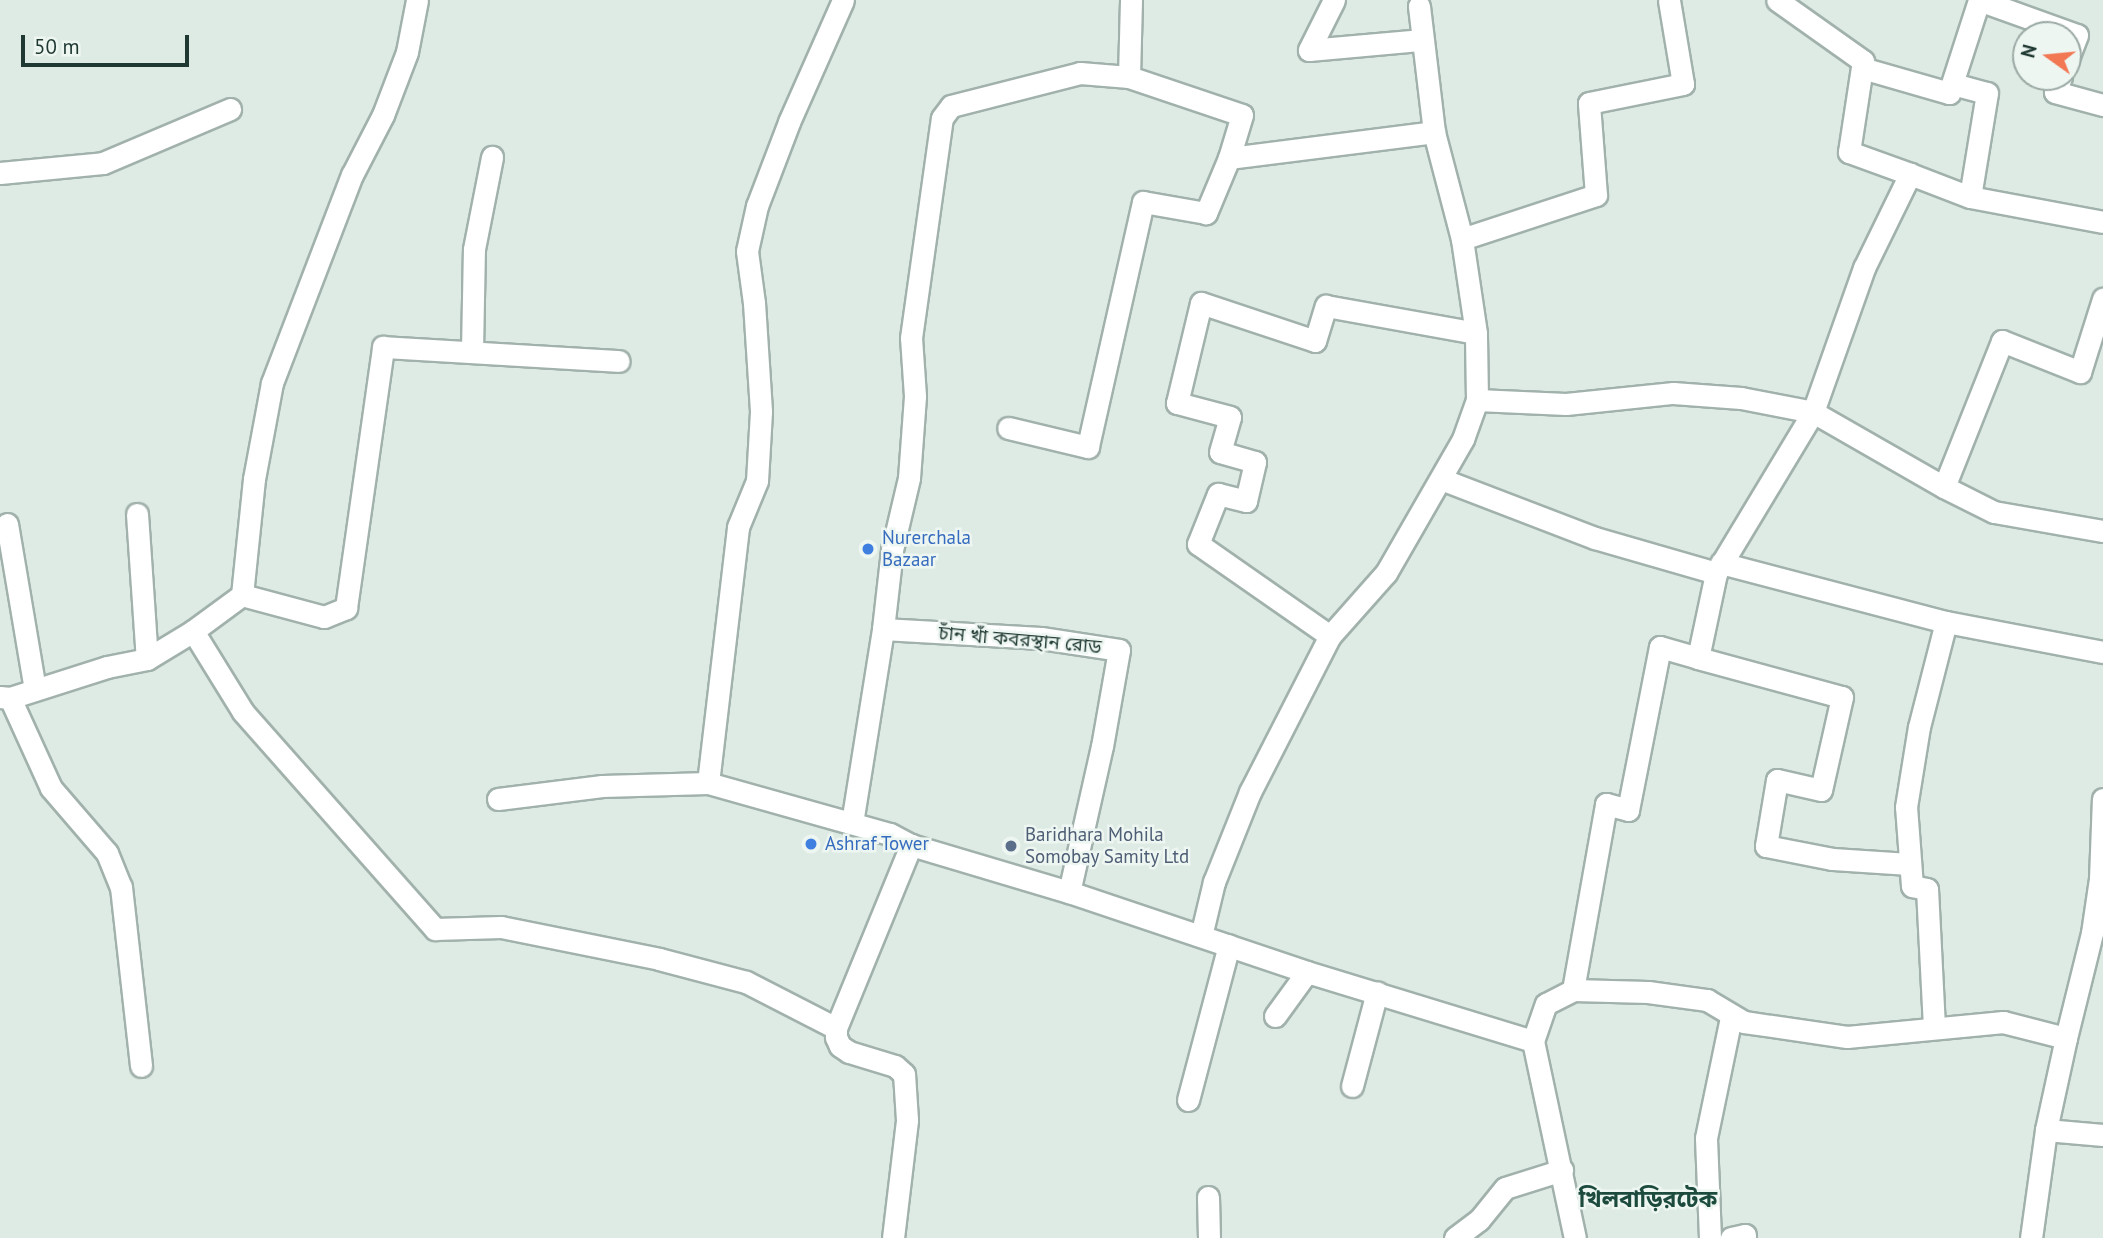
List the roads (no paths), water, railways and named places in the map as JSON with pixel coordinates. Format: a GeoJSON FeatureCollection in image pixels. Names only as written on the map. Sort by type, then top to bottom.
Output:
{"type":"FeatureCollection","features":[{"type":"Feature","properties":{"kind":"street"},"geometry":{"type":"LineString","coordinates":[[141,1066],[121,887],[107,853],[51,789],[5,697],[107,667],[147,659],[193,631],[242,595],[254,479],[272,383],[352,174],[383,115],[407,52],[417,0]]}},
{"type":"Feature","properties":{"kind":"street"},"geometry":{"type":"LineString","coordinates":[[1129,77],[1131,0]]}},
{"type":"Feature","properties":{"kind":"street"},"geometry":{"type":"LineString","coordinates":[[1334,0],[1309,50],[1420,40]]}},
{"type":"Feature","properties":{"kind":"street"},"geometry":{"type":"LineString","coordinates":[[1462,239],[1596,195],[1589,103],[1683,84],[1669,0]]}},
{"type":"Feature","properties":{"kind":"street"},"geometry":{"type":"LineString","coordinates":[[1777,0],[1863,61],[1849,152],[1970,197],[2103,222]]}},
{"type":"Feature","properties":{"kind":"street"},"geometry":{"type":"LineString","coordinates":[[708,783],[738,527],[758,481],[761,411],[754,303],[747,251],[757,206],[839,1]]}},
{"type":"Feature","properties":{"kind":"street"},"geometry":{"type":"LineString","coordinates":[[1862,68],[1950,93],[1979,1],[2037,21]]}},
{"type":"Feature","properties":{"kind":"street"},"geometry":{"type":"LineString","coordinates":[[1200,936],[1214,882],[1250,792],[1330,636],[1386,573],[1463,439],[1477,400],[1476,333],[1462,239],[1434,132],[1420,40],[1419,6]]}},
{"type":"Feature","properties":{"kind":"street"},"geometry":{"type":"LineString","coordinates":[[852,823],[883,629],[892,550],[909,478],[915,396],[911,338],[942,118],[951,106],[1080,73],[1129,77],[1242,115],[1229,158],[1206,213],[1143,202],[1088,447],[1008,428]]}},
{"type":"Feature","properties":{"kind":"street"},"geometry":{"type":"LineString","coordinates":[[1953,84],[1987,93],[1970,197]]}},
{"type":"Feature","properties":{"kind":"street"},"geometry":{"type":"LineString","coordinates":[[2055,91],[2103,105]]}},
{"type":"Feature","properties":{"kind":"street"},"geometry":{"type":"LineString","coordinates":[[0,173],[103,163],[230,109]]}},
{"type":"Feature","properties":{"kind":"street"},"geometry":{"type":"LineString","coordinates":[[1229,158],[1434,132]]}},
{"type":"Feature","properties":{"kind":"street"},"geometry":{"type":"LineString","coordinates":[[472,351],[474,249],[492,158]]}},
{"type":"Feature","properties":{"kind":"street"},"geometry":{"type":"LineString","coordinates":[[1698,659],[1719,568],[1813,412],[1864,268],[1910,174]]}},
{"type":"Feature","properties":{"kind":"street"},"geometry":{"type":"LineString","coordinates":[[1944,487],[2002,341],[2080,372],[2103,299]]}},
{"type":"Feature","properties":{"kind":"street"},"geometry":{"type":"LineString","coordinates":[[1330,636],[1198,544],[1218,494],[1246,500],[1255,462],[1220,452],[1230,418],[1177,403],[1201,303],[1315,341],[1326,306],[1476,333]]}},
{"type":"Feature","properties":{"kind":"street"},"geometry":{"type":"LineString","coordinates":[[242,595],[324,617],[346,608],[383,347],[619,361]]}},
{"type":"Feature","properties":{"kind":"street"},"geometry":{"type":"LineString","coordinates":[[1477,400],[1566,404],[1674,393],[1741,398],[1813,412],[1944,487],[1994,512],[2103,531]]}},
{"type":"Feature","properties":{"kind":"street"},"geometry":{"type":"LineString","coordinates":[[1441,480],[1595,538],[1947,622],[2103,652]]}},
{"type":"Feature","properties":{"kind":"street"},"geometry":{"type":"LineString","coordinates":[[138,514],[147,659]]}},
{"type":"Feature","properties":{"kind":"street"},"geometry":{"type":"LineString","coordinates":[[7,524],[35,690]]}},
{"type":"Feature","properties":{"kind":"street"},"geometry":{"type":"LineString","coordinates":[[1934,1027],[1927,890],[1912,886],[1906,807],[1919,727],[1947,622]]}},
{"type":"Feature","properties":{"kind":"street","name":"চাঁন খাঁ কবরস্থান রোড"},"geometry":{"type":"LineString","coordinates":[[883,629],[1041,638],[1119,650],[1102,746],[1069,892]]}},
{"type":"Feature","properties":{"kind":"street"},"geometry":{"type":"LineString","coordinates":[[193,631],[243,712],[435,929],[501,927],[659,960],[746,982],[836,1028]]}},
{"type":"Feature","properties":{"kind":"street"},"geometry":{"type":"LineString","coordinates":[[1573,990],[1606,804],[1628,810],[1660,647],[1842,697],[1821,790],[1777,780],[1766,846],[1832,859],[1910,864]]}},
{"type":"Feature","properties":{"kind":"street"},"geometry":{"type":"LineString","coordinates":[[498,799],[602,786],[708,783],[890,834],[911,845],[1069,892],[1307,972],[1533,1041]]}},
{"type":"Feature","properties":{"kind":"street"},"geometry":{"type":"LineString","coordinates":[[2031,1238],[2046,1130],[2092,933],[2100,878],[2103,799]]}},
{"type":"Feature","properties":{"kind":"street"},"geometry":{"type":"LineString","coordinates":[[893,1238],[907,1120],[904,1074],[895,1066],[849,1052],[840,1046],[836,1028],[911,845]]}},
{"type":"Feature","properties":{"kind":"street"},"geometry":{"type":"LineString","coordinates":[[1188,1100],[1229,945]]}},
{"type":"Feature","properties":{"kind":"street"},"geometry":{"type":"LineString","coordinates":[[1275,1016],[1307,972]]}},
{"type":"Feature","properties":{"kind":"street"},"geometry":{"type":"LineString","coordinates":[[1575,1238],[1533,1041],[1546,1004],[1573,990],[1648,992],[1707,1000],[1731,1017],[1744,1022],[1847,1037],[2003,1022],[2066,1038]]}},
{"type":"Feature","properties":{"kind":"street"},"geometry":{"type":"LineString","coordinates":[[1352,1086],[1377,992]]}},
{"type":"Feature","properties":{"kind":"street"},"geometry":{"type":"LineString","coordinates":[[1710,1238],[1706,1138],[1731,1017]]}},
{"type":"Feature","properties":{"kind":"street"},"geometry":{"type":"LineString","coordinates":[[2046,1130],[2103,1135]]}},
{"type":"Feature","properties":{"kind":"street"},"geometry":{"type":"LineString","coordinates":[[1455,1238],[1479,1220],[1505,1188],[1562,1170]]}},
{"type":"Feature","properties":{"kind":"street"},"geometry":{"type":"LineString","coordinates":[[1208,1197],[1209,1238]]}},
{"type":"Feature","properties":{"kind":"street"},"geometry":{"type":"LineString","coordinates":[[1731,1238],[1745,1235],[1745,1238]]}},
{"type":"Feature","properties":{"kind":"place","name":"Nurerchala Bazaar"},"geometry":{"type":"Point","coordinates":[868,549]}},
{"type":"Feature","properties":{"kind":"place","name":"Ashraf Tower"},"geometry":{"type":"Point","coordinates":[811,844]}},
{"type":"Feature","properties":{"kind":"place","name":"Baridhara Mohila Somobay Samity Ltd"},"geometry":{"type":"Point","coordinates":[1011,846]}},
{"type":"Feature","properties":{"kind":"district","name":"খিলবাড়িরটেক"},"geometry":{"type":"Point","coordinates":[1648,1199]}}]}
